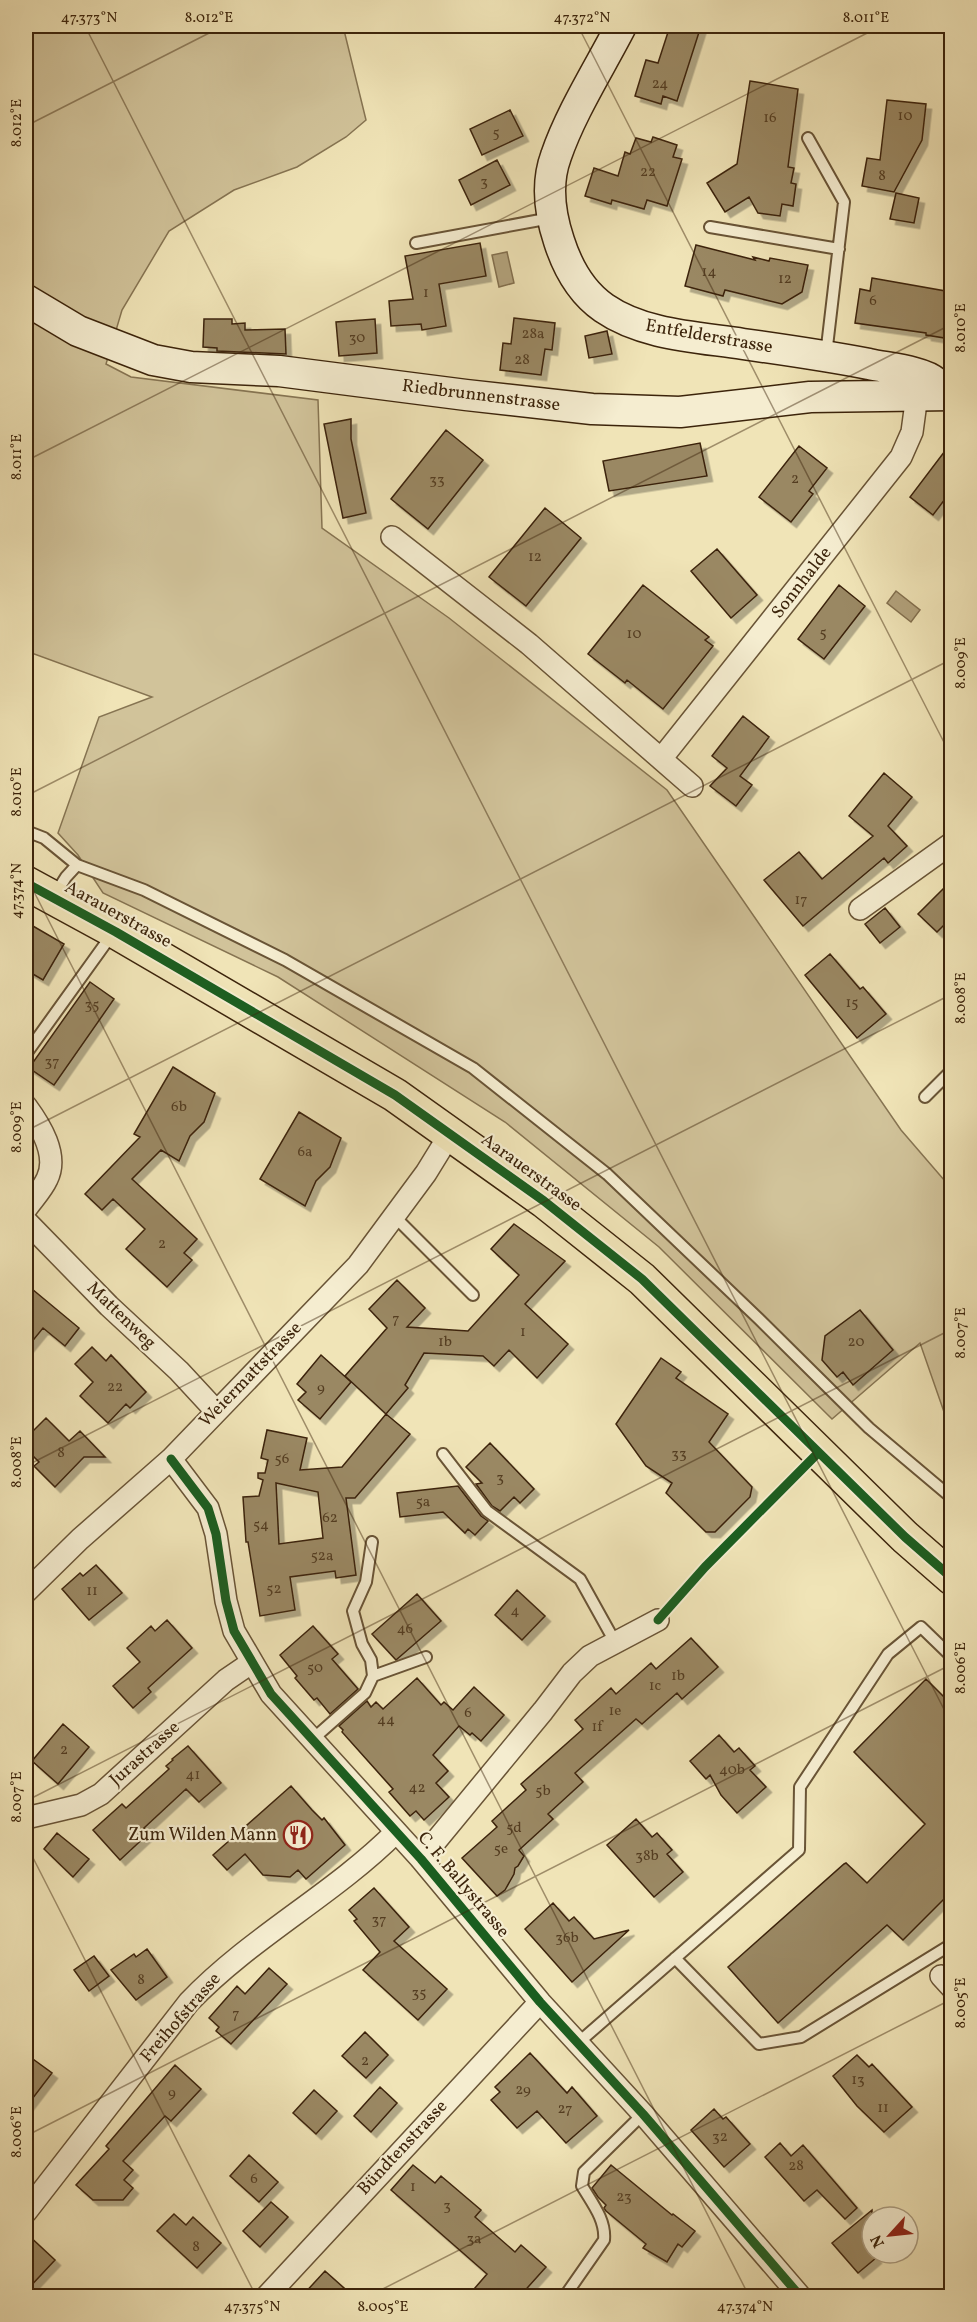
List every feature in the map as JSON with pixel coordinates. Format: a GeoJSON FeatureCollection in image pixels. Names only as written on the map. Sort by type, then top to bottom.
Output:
{"type":"FeatureCollection","features":[{"type":"Feature","properties":{"kind":"main road","name":"Aarauerstrasse"},"geometry":{"type":"LineString","coordinates":[[39,891],[114,931],[395,1095],[544,1201],[642,1279],[905,1538],[951,1578]]}},
{"type":"Feature","properties":{"kind":"street","name":"Entfelderstrasse"},"geometry":{"type":"LineString","coordinates":[[621,26],[555,157],[550,188],[551,218],[561,248],[573,274],[587,294],[604,308],[626,320],[648,328],[685,336],[825,356],[918,374],[935,382],[936,395]]}},
{"type":"Feature","properties":{"kind":"street","name":"Riedbrunnenstrasse"},"geometry":{"type":"LineString","coordinates":[[26,300],[78,331],[153,360],[190,366],[279,371],[466,396],[592,409],[680,412],[810,397],[936,395]]}},
{"type":"Feature","properties":{"kind":"street","name":"Sonnhalde"},"geometry":{"type":"LineString","coordinates":[[662,759],[902,457],[912,432],[936,395]]}},
{"type":"Feature","properties":{"kind":"street"},"geometry":{"type":"LineString","coordinates":[[392,537],[529,644],[692,786]]}},
{"type":"Feature","properties":{"kind":"street"},"geometry":{"type":"LineString","coordinates":[[860,909],[951,843]]}},
{"type":"Feature","properties":{"kind":"street"},"geometry":{"type":"LineString","coordinates":[[26,1106],[41,1129],[52,1164],[49,1177],[26,1209]]}},
{"type":"Feature","properties":{"kind":"street","name":"Weiermattstrasse"},"geometry":{"type":"LineString","coordinates":[[26,1592],[80,1539],[171,1459],[358,1265],[426,1173],[450,1134]]}},
{"type":"Feature","properties":{"kind":"street","name":"Mattenweg"},"geometry":{"type":"LineString","coordinates":[[26,1221],[109,1306],[179,1371],[216,1411]]}},
{"type":"Feature","properties":{"kind":"street","name":"C. F. Ballystrasse"},"geometry":{"type":"LineString","coordinates":[[171,1459],[208,1508],[216,1534],[226,1601],[234,1631],[271,1694],[421,1859],[540,2002],[643,2114],[800,2296]]}},
{"type":"Feature","properties":{"kind":"street"},"geometry":{"type":"LineString","coordinates":[[421,1859],[572,1673],[590,1656],[658,1620]]}},
{"type":"Feature","properties":{"kind":"street","name":"Jurastrasse"},"geometry":{"type":"LineString","coordinates":[[26,1818],[81,1805],[101,1794],[226,1680],[251,1663]]}},
{"type":"Feature","properties":{"kind":"street","name":"Freihofstrasse"},"geometry":{"type":"LineString","coordinates":[[26,2212],[189,2002],[235,1958],[374,1855],[396,1832]]}},
{"type":"Feature","properties":{"kind":"street","name":"Bündtenstrasse"},"geometry":{"type":"LineString","coordinates":[[267,2296],[540,2002]]}},
{"type":"Feature","properties":{"kind":"lane"},"geometry":{"type":"LineString","coordinates":[[807,138],[844,202],[825,356]]}},
{"type":"Feature","properties":{"kind":"lane"},"geometry":{"type":"LineString","coordinates":[[416,243],[551,218]]}},
{"type":"Feature","properties":{"kind":"lane"},"geometry":{"type":"LineString","coordinates":[[711,226],[838,249]]}},
{"type":"Feature","properties":{"kind":"lane"},"geometry":{"type":"LineString","coordinates":[[26,831],[44,838],[77,865],[144,890],[285,960],[473,1068],[607,1174],[869,1428],[951,1498]]}},
{"type":"Feature","properties":{"kind":"lane"},"geometry":{"type":"LineString","coordinates":[[39,891],[66,877],[77,865]]}},
{"type":"Feature","properties":{"kind":"lane"},"geometry":{"type":"LineString","coordinates":[[26,1054],[114,931]]}},
{"type":"Feature","properties":{"kind":"lane"},"geometry":{"type":"LineString","coordinates":[[925,1097],[951,1070]]}},
{"type":"Feature","properties":{"kind":"lane"},"geometry":{"type":"LineString","coordinates":[[394,1216],[473,1295]]}},
{"type":"Feature","properties":{"kind":"lane"},"geometry":{"type":"LineString","coordinates":[[444,1454],[487,1511],[580,1579],[615,1642]]}},
{"type":"Feature","properties":{"kind":"lane"},"geometry":{"type":"LineString","coordinates":[[313,1739],[365,1693],[373,1676],[371,1660],[362,1644],[353,1611],[366,1582],[372,1542]]}},
{"type":"Feature","properties":{"kind":"lane"},"geometry":{"type":"LineString","coordinates":[[578,2043],[799,1850],[800,1787],[888,1654],[921,1627],[951,1657]]}},
{"type":"Feature","properties":{"kind":"lane"},"geometry":{"type":"LineString","coordinates":[[373,1676],[426,1657]]}},
{"type":"Feature","properties":{"kind":"lane"},"geometry":{"type":"LineString","coordinates":[[675,1958],[759,2044],[801,2037],[951,1944]]}},
{"type":"Feature","properties":{"kind":"lane"},"geometry":{"type":"LineString","coordinates":[[926,1960],[946,1982]]}},
{"type":"Feature","properties":{"kind":"lane"},"geometry":{"type":"LineString","coordinates":[[565,2296],[604,2240],[599,2214],[582,2186],[584,2172],[643,2114]]}},
{"type":"Feature","properties":{"kind":"shaded area"},"geometry":{"type":"Polygon","coordinates":[[[26,26],[343,26],[366,120],[346,137],[297,167],[234,190],[169,231],[122,310],[106,364],[131,377],[318,400],[322,528],[449,618],[667,790],[901,1130],[951,1188],[951,1432],[920,1343],[832,1419],[659,1247],[505,1122],[278,977],[103,893],[78,855],[58,833],[99,717],[152,697],[26,651],[26,26]]]}},
{"type":"Feature","properties":{"kind":"shaded area"},"geometry":{"type":"Polygon","coordinates":[[[507,252],[514,283],[499,287],[492,255],[507,252]]]}},
{"type":"Feature","properties":{"kind":"shaded area"},"geometry":{"type":"Polygon","coordinates":[[[896,591],[920,610],[911,622],[887,603],[896,591]]]}},
{"type":"Feature","properties":{"kind":"building"},"geometry":{"type":"Polygon","coordinates":[[[670,26],[701,26],[677,101],[663,96],[661,104],[635,96],[646,60],[658,63],[670,26]]]}},
{"type":"Feature","properties":{"kind":"building"},"geometry":{"type":"Polygon","coordinates":[[[750,81],[798,89],[788,167],[794,168],[791,183],[796,184],[793,206],[782,204],[780,216],[758,213],[749,197],[725,212],[707,183],[737,164],[750,81]]]}},
{"type":"Feature","properties":{"kind":"building"},"geometry":{"type":"Polygon","coordinates":[[[887,100],[926,104],[922,140],[894,192],[862,186],[867,158],[880,160],[887,100]]]}},
{"type":"Feature","properties":{"kind":"building"},"geometry":{"type":"Polygon","coordinates":[[[510,110],[523,136],[482,155],[470,129],[510,110]]]}},
{"type":"Feature","properties":{"kind":"building"},"geometry":{"type":"Polygon","coordinates":[[[653,137],[677,145],[673,157],[682,159],[667,206],[647,200],[644,209],[612,200],[611,204],[585,196],[594,168],[618,176],[625,152],[630,154],[636,138],[651,142],[653,137]]]}},
{"type":"Feature","properties":{"kind":"building"},"geometry":{"type":"Polygon","coordinates":[[[497,160],[510,185],[471,205],[459,180],[497,160]]]}},
{"type":"Feature","properties":{"kind":"building"},"geometry":{"type":"Polygon","coordinates":[[[896,193],[919,198],[914,223],[890,219],[896,193]]]}},
{"type":"Feature","properties":{"kind":"building"},"geometry":{"type":"Polygon","coordinates":[[[480,243],[486,276],[439,284],[446,326],[422,330],[421,324],[391,326],[389,301],[413,299],[405,256],[480,243]]]}},
{"type":"Feature","properties":{"kind":"building"},"geometry":{"type":"Polygon","coordinates":[[[696,245],[755,260],[753,257],[808,265],[802,292],[782,304],[725,290],[723,296],[685,286],[696,245]]]}},
{"type":"Feature","properties":{"kind":"building"},"geometry":{"type":"Polygon","coordinates":[[[872,278],[951,292],[951,339],[926,335],[926,333],[855,323],[860,289],[870,291],[872,278]]]}},
{"type":"Feature","properties":{"kind":"building"},"geometry":{"type":"Polygon","coordinates":[[[514,318],[555,323],[552,350],[545,349],[541,375],[500,370],[503,343],[511,344],[514,318]]]}},
{"type":"Feature","properties":{"kind":"building"},"geometry":{"type":"Polygon","coordinates":[[[204,319],[232,319],[232,324],[245,323],[245,330],[285,329],[286,354],[217,351],[217,348],[203,347],[204,319]]]}},
{"type":"Feature","properties":{"kind":"building"},"geometry":{"type":"Polygon","coordinates":[[[375,319],[377,353],[339,356],[336,322],[375,319]]]}},
{"type":"Feature","properties":{"kind":"building"},"geometry":{"type":"Polygon","coordinates":[[[607,331],[612,354],[589,358],[585,336],[607,331]]]}},
{"type":"Feature","properties":{"kind":"building"},"geometry":{"type":"Polygon","coordinates":[[[351,419],[351,439],[366,513],[343,518],[324,424],[351,419]]]}},
{"type":"Feature","properties":{"kind":"building"},"geometry":{"type":"Polygon","coordinates":[[[446,430],[483,460],[428,529],[391,499],[446,430]]]}},
{"type":"Feature","properties":{"kind":"building"},"geometry":{"type":"Polygon","coordinates":[[[700,443],[707,476],[609,491],[603,461],[700,443]]]}},
{"type":"Feature","properties":{"kind":"building"},"geometry":{"type":"Polygon","coordinates":[[[951,443],[951,491],[933,515],[910,497],[951,443]]]}},
{"type":"Feature","properties":{"kind":"building"},"geometry":{"type":"Polygon","coordinates":[[[799,446],[827,468],[809,491],[813,494],[791,522],[759,497],[799,446]]]}},
{"type":"Feature","properties":{"kind":"building"},"geometry":{"type":"Polygon","coordinates":[[[545,508],[581,538],[526,606],[489,577],[545,508]]]}},
{"type":"Feature","properties":{"kind":"building"},"geometry":{"type":"Polygon","coordinates":[[[717,549],[757,595],[731,618],[691,571],[717,549]]]}},
{"type":"Feature","properties":{"kind":"building"},"geometry":{"type":"Polygon","coordinates":[[[643,585],[709,637],[705,640],[713,646],[663,709],[627,680],[625,683],[588,654],[643,585]]]}},
{"type":"Feature","properties":{"kind":"building"},"geometry":{"type":"Polygon","coordinates":[[[839,585],[865,606],[824,659],[798,639],[839,585]]]}},
{"type":"Feature","properties":{"kind":"building"},"geometry":{"type":"Polygon","coordinates":[[[743,716],[769,737],[740,776],[752,785],[736,806],[710,786],[727,768],[712,756],[743,716]]]}},
{"type":"Feature","properties":{"kind":"building"},"geometry":{"type":"Polygon","coordinates":[[[884,773],[912,797],[888,826],[907,846],[888,863],[884,858],[803,926],[764,880],[799,852],[822,879],[873,836],[849,816],[884,773]]]}},
{"type":"Feature","properties":{"kind":"building"},"geometry":{"type":"Polygon","coordinates":[[[951,881],[951,918],[937,932],[918,914],[951,881]]]}},
{"type":"Feature","properties":{"kind":"building"},"geometry":{"type":"Polygon","coordinates":[[[885,908],[900,927],[880,943],[865,924],[885,908]]]}},
{"type":"Feature","properties":{"kind":"building"},"geometry":{"type":"Polygon","coordinates":[[[26,922],[64,944],[43,980],[26,970],[26,922]]]}},
{"type":"Feature","properties":{"kind":"building"},"geometry":{"type":"Polygon","coordinates":[[[830,954],[860,989],[863,987],[886,1014],[857,1038],[805,975],[830,954]]]}},
{"type":"Feature","properties":{"kind":"building"},"geometry":{"type":"Polygon","coordinates":[[[90,982],[114,999],[54,1085],[29,1068],[90,982]]]}},
{"type":"Feature","properties":{"kind":"building"},"geometry":{"type":"Polygon","coordinates":[[[173,1067],[215,1093],[204,1122],[190,1136],[179,1161],[161,1150],[132,1179],[197,1239],[184,1253],[192,1260],[167,1287],[126,1249],[145,1229],[113,1199],[102,1210],[85,1194],[140,1137],[134,1134],[173,1067]]]}},
{"type":"Feature","properties":{"kind":"building"},"geometry":{"type":"Polygon","coordinates":[[[299,1112],[341,1138],[330,1167],[316,1181],[305,1206],[260,1179],[299,1112]]]}},
{"type":"Feature","properties":{"kind":"building"},"geometry":{"type":"Polygon","coordinates":[[[514,1224],[565,1261],[525,1304],[568,1344],[537,1378],[509,1350],[494,1366],[483,1356],[424,1353],[405,1385],[408,1388],[386,1414],[345,1376],[387,1328],[369,1309],[397,1280],[425,1308],[407,1327],[468,1331],[519,1275],[491,1249],[514,1224]]]}},
{"type":"Feature","properties":{"kind":"building"},"geometry":{"type":"Polygon","coordinates":[[[26,1284],[79,1328],[65,1346],[43,1328],[26,1349],[26,1284]]]}},
{"type":"Feature","properties":{"kind":"building"},"geometry":{"type":"Polygon","coordinates":[[[860,1310],[893,1350],[853,1385],[843,1372],[837,1377],[822,1360],[825,1336],[860,1310]]]}},
{"type":"Feature","properties":{"kind":"building"},"geometry":{"type":"Polygon","coordinates":[[[92,1347],[106,1361],[111,1355],[146,1392],[130,1408],[126,1404],[108,1423],[80,1396],[93,1382],[75,1364],[92,1347]]]}},
{"type":"Feature","properties":{"kind":"building"},"geometry":{"type":"Polygon","coordinates":[[[321,1355],[351,1382],[320,1419],[298,1400],[306,1392],[297,1384],[321,1355]]]}},
{"type":"Feature","properties":{"kind":"building"},"geometry":{"type":"Polygon","coordinates":[[[661,1358],[681,1372],[676,1378],[728,1414],[709,1442],[752,1487],[750,1497],[715,1532],[706,1532],[666,1493],[672,1483],[646,1466],[616,1424],[661,1358]]]}},
{"type":"Feature","properties":{"kind":"building"},"geometry":{"type":"Polygon","coordinates":[[[386,1414],[410,1434],[355,1498],[346,1498],[356,1575],[336,1578],[335,1571],[290,1577],[295,1610],[260,1616],[248,1542],[246,1542],[243,1497],[259,1496],[263,1480],[258,1478],[258,1473],[265,1473],[268,1460],[261,1458],[267,1430],[307,1438],[300,1470],[342,1467],[386,1414]],[[276,1483],[279,1544],[323,1538],[318,1492],[276,1483]]]}},
{"type":"Feature","properties":{"kind":"building"},"geometry":{"type":"Polygon","coordinates":[[[46,1418],[69,1441],[80,1431],[105,1457],[84,1457],[55,1487],[34,1466],[39,1462],[26,1449],[26,1438],[46,1418]]]}},
{"type":"Feature","properties":{"kind":"building"},"geometry":{"type":"Polygon","coordinates":[[[490,1443],[534,1489],[520,1503],[514,1497],[500,1511],[492,1506],[476,1484],[482,1483],[466,1467],[490,1443]]]}},
{"type":"Feature","properties":{"kind":"building"},"geometry":{"type":"Polygon","coordinates":[[[458,1486],[481,1516],[488,1521],[475,1535],[468,1529],[465,1533],[443,1512],[400,1517],[397,1493],[458,1486]]]}},
{"type":"Feature","properties":{"kind":"building"},"geometry":{"type":"Polygon","coordinates":[[[96,1565],[122,1593],[89,1620],[62,1589],[80,1573],[83,1576],[96,1565]]]}},
{"type":"Feature","properties":{"kind":"building"},"geometry":{"type":"Polygon","coordinates":[[[517,1590],[545,1616],[522,1640],[495,1615],[517,1590]]]}},
{"type":"Feature","properties":{"kind":"building"},"geometry":{"type":"Polygon","coordinates":[[[417,1594],[441,1621],[396,1660],[372,1634],[417,1594]]]}},
{"type":"Feature","properties":{"kind":"building"},"geometry":{"type":"Polygon","coordinates":[[[167,1620],[192,1648],[148,1688],[151,1692],[133,1708],[113,1686],[140,1662],[127,1648],[151,1626],[155,1631],[167,1620]]]}},
{"type":"Feature","properties":{"kind":"building"},"geometry":{"type":"Polygon","coordinates":[[[313,1626],[338,1654],[332,1659],[358,1689],[330,1714],[317,1698],[314,1700],[295,1678],[297,1676],[280,1655],[313,1626]]]}},
{"type":"Feature","properties":{"kind":"building"},"geometry":{"type":"Polygon","coordinates":[[[691,1638],[718,1667],[682,1699],[677,1693],[642,1724],[636,1719],[575,1773],[583,1782],[548,1814],[553,1819],[519,1850],[524,1856],[515,1868],[505,1890],[497,1896],[462,1858],[497,1827],[492,1821],[526,1790],[521,1784],[583,1729],[575,1720],[611,1688],[616,1694],[651,1663],[656,1669],[691,1638]]]}},
{"type":"Feature","properties":{"kind":"building"},"geometry":{"type":"Polygon","coordinates":[[[417,1678],[441,1705],[444,1702],[453,1710],[474,1687],[504,1715],[481,1741],[459,1726],[433,1755],[448,1771],[436,1783],[449,1797],[424,1820],[416,1811],[410,1816],[389,1792],[393,1789],[339,1726],[367,1701],[371,1707],[376,1702],[383,1709],[417,1678]]]}},
{"type":"Feature","properties":{"kind":"building"},"geometry":{"type":"Polygon","coordinates":[[[926,1679],[951,1704],[951,1892],[903,1940],[887,1925],[778,2023],[728,1967],[844,1864],[846,1863],[867,1883],[925,1824],[854,1752],[926,1679]]]}},
{"type":"Feature","properties":{"kind":"building"},"geometry":{"type":"Polygon","coordinates":[[[63,1724],[89,1747],[58,1784],[32,1761],[63,1724]]]}},
{"type":"Feature","properties":{"kind":"building"},"geometry":{"type":"Polygon","coordinates":[[[719,1735],[734,1752],[739,1748],[755,1766],[750,1770],[766,1787],[737,1813],[721,1795],[710,1775],[706,1779],[690,1761],[719,1735]]]}},
{"type":"Feature","properties":{"kind":"building"},"geometry":{"type":"Polygon","coordinates":[[[188,1746],[221,1783],[199,1802],[186,1789],[144,1828],[149,1833],[120,1860],[93,1830],[122,1804],[126,1808],[169,1769],[166,1766],[188,1746]]]}},
{"type":"Feature","properties":{"kind":"building"},"geometry":{"type":"Polygon","coordinates":[[[291,1786],[322,1820],[324,1818],[345,1845],[306,1879],[298,1870],[290,1877],[263,1875],[245,1854],[227,1870],[213,1855],[291,1786]]]}},
{"type":"Feature","properties":{"kind":"building"},"geometry":{"type":"Polygon","coordinates":[[[636,1819],[652,1837],[657,1833],[672,1850],[667,1854],[683,1872],[654,1897],[607,1845],[636,1819]]]}},
{"type":"Feature","properties":{"kind":"building"},"geometry":{"type":"Polygon","coordinates":[[[57,1833],[89,1859],[73,1877],[44,1849],[57,1833]]]}},
{"type":"Feature","properties":{"kind":"building"},"geometry":{"type":"Polygon","coordinates":[[[374,1888],[409,1927],[394,1941],[447,1989],[418,2020],[363,1970],[380,1952],[354,1921],[357,1919],[349,1910],[374,1888]]]}},
{"type":"Feature","properties":{"kind":"building"},"geometry":{"type":"Polygon","coordinates":[[[553,1903],[569,1921],[574,1917],[594,1939],[629,1930],[572,1982],[525,1929],[553,1903]]]}},
{"type":"Feature","properties":{"kind":"building"},"geometry":{"type":"Polygon","coordinates":[[[147,1949],[167,1977],[136,2000],[111,1970],[134,1954],[136,1957],[147,1949]]]}},
{"type":"Feature","properties":{"kind":"building"},"geometry":{"type":"Polygon","coordinates":[[[94,1956],[109,1976],[89,1991],[74,1970],[94,1956]]]}},
{"type":"Feature","properties":{"kind":"building"},"geometry":{"type":"Polygon","coordinates":[[[269,1968],[287,1984],[231,2044],[216,2031],[219,2027],[209,2018],[237,1986],[245,1994],[269,1968]]]}},
{"type":"Feature","properties":{"kind":"building"},"geometry":{"type":"Polygon","coordinates":[[[365,2032],[388,2055],[366,2078],[342,2056],[365,2032]]]}},
{"type":"Feature","properties":{"kind":"building"},"geometry":{"type":"Polygon","coordinates":[[[530,2053],[567,2093],[572,2087],[597,2116],[566,2143],[537,2111],[517,2128],[491,2100],[500,2092],[495,2087],[530,2053]]]}},
{"type":"Feature","properties":{"kind":"building"},"geometry":{"type":"Polygon","coordinates":[[[26,2054],[52,2073],[26,2107],[26,2054]]]}},
{"type":"Feature","properties":{"kind":"building"},"geometry":{"type":"Polygon","coordinates":[[[857,2055],[869,2067],[872,2064],[912,2107],[884,2132],[857,2106],[833,2076],[857,2055]]]}},
{"type":"Feature","properties":{"kind":"building"},"geometry":{"type":"Polygon","coordinates":[[[175,2065],[201,2089],[171,2121],[165,2116],[123,2161],[133,2170],[124,2180],[133,2188],[123,2200],[93,2200],[76,2185],[109,2149],[106,2146],[175,2065]]]}},
{"type":"Feature","properties":{"kind":"building"},"geometry":{"type":"Polygon","coordinates":[[[380,2087],[397,2103],[371,2132],[354,2116],[380,2087]]]}},
{"type":"Feature","properties":{"kind":"building"},"geometry":{"type":"Polygon","coordinates":[[[314,2090],[337,2111],[316,2134],[293,2113],[314,2090]]]}},
{"type":"Feature","properties":{"kind":"building"},"geometry":{"type":"Polygon","coordinates":[[[714,2109],[723,2119],[726,2117],[750,2144],[724,2167],[691,2130],[714,2109]]]}},
{"type":"Feature","properties":{"kind":"building"},"geometry":{"type":"Polygon","coordinates":[[[780,2143],[791,2156],[803,2145],[857,2208],[845,2219],[817,2190],[804,2201],[765,2157],[780,2143]]]}},
{"type":"Feature","properties":{"kind":"building"},"geometry":{"type":"Polygon","coordinates":[[[249,2155],[278,2182],[259,2202],[230,2176],[249,2155]]]}},
{"type":"Feature","properties":{"kind":"building"},"geometry":{"type":"Polygon","coordinates":[[[413,2165],[435,2183],[441,2176],[481,2210],[475,2217],[515,2252],[521,2245],[546,2267],[520,2296],[468,2296],[487,2274],[391,2190],[413,2165]]]}},
{"type":"Feature","properties":{"kind":"building"},"geometry":{"type":"Polygon","coordinates":[[[611,2165],[695,2231],[682,2247],[678,2244],[667,2262],[643,2248],[646,2244],[606,2211],[604,2208],[606,2205],[592,2188],[611,2165]]]}},
{"type":"Feature","properties":{"kind":"building"},"geometry":{"type":"Polygon","coordinates":[[[271,2202],[288,2217],[260,2247],[243,2231],[271,2202]]]}},
{"type":"Feature","properties":{"kind":"building"},"geometry":{"type":"Polygon","coordinates":[[[174,2214],[186,2225],[193,2217],[221,2243],[197,2268],[157,2231],[174,2214]]]}},
{"type":"Feature","properties":{"kind":"building"},"geometry":{"type":"Polygon","coordinates":[[[860,2220],[860,2265],[868,2265],[858,2273],[832,2243],[860,2220]]]}},
{"type":"Feature","properties":{"kind":"building"},"geometry":{"type":"Polygon","coordinates":[[[26,2233],[55,2260],[26,2291],[26,2233]]]}},
{"type":"Feature","properties":{"kind":"building"},"geometry":{"type":"Polygon","coordinates":[[[325,2271],[353,2296],[302,2296],[325,2271]]]}},
{"type":"Feature","properties":{"kind":"cycle path"},"geometry":{"type":"LineString","coordinates":[[26,883],[116,932],[395,1095],[544,1201],[642,1279],[905,1537],[952,1578]]}},
{"type":"Feature","properties":{"kind":"cycle path"},"geometry":{"type":"LineString","coordinates":[[658,1620],[705,1567],[818,1453]]}},
{"type":"Feature","properties":{"kind":"cycle path"},"geometry":{"type":"LineString","coordinates":[[171,1459],[208,1508],[216,1534],[226,1601],[234,1631],[271,1694],[421,1859],[540,2002],[643,2114],[800,2296]]}},
{"type":"Feature","properties":{"kind":"place","name":"Zum Wilden Mann"},"geometry":{"type":"Point","coordinates":[298,1835]}}]}
